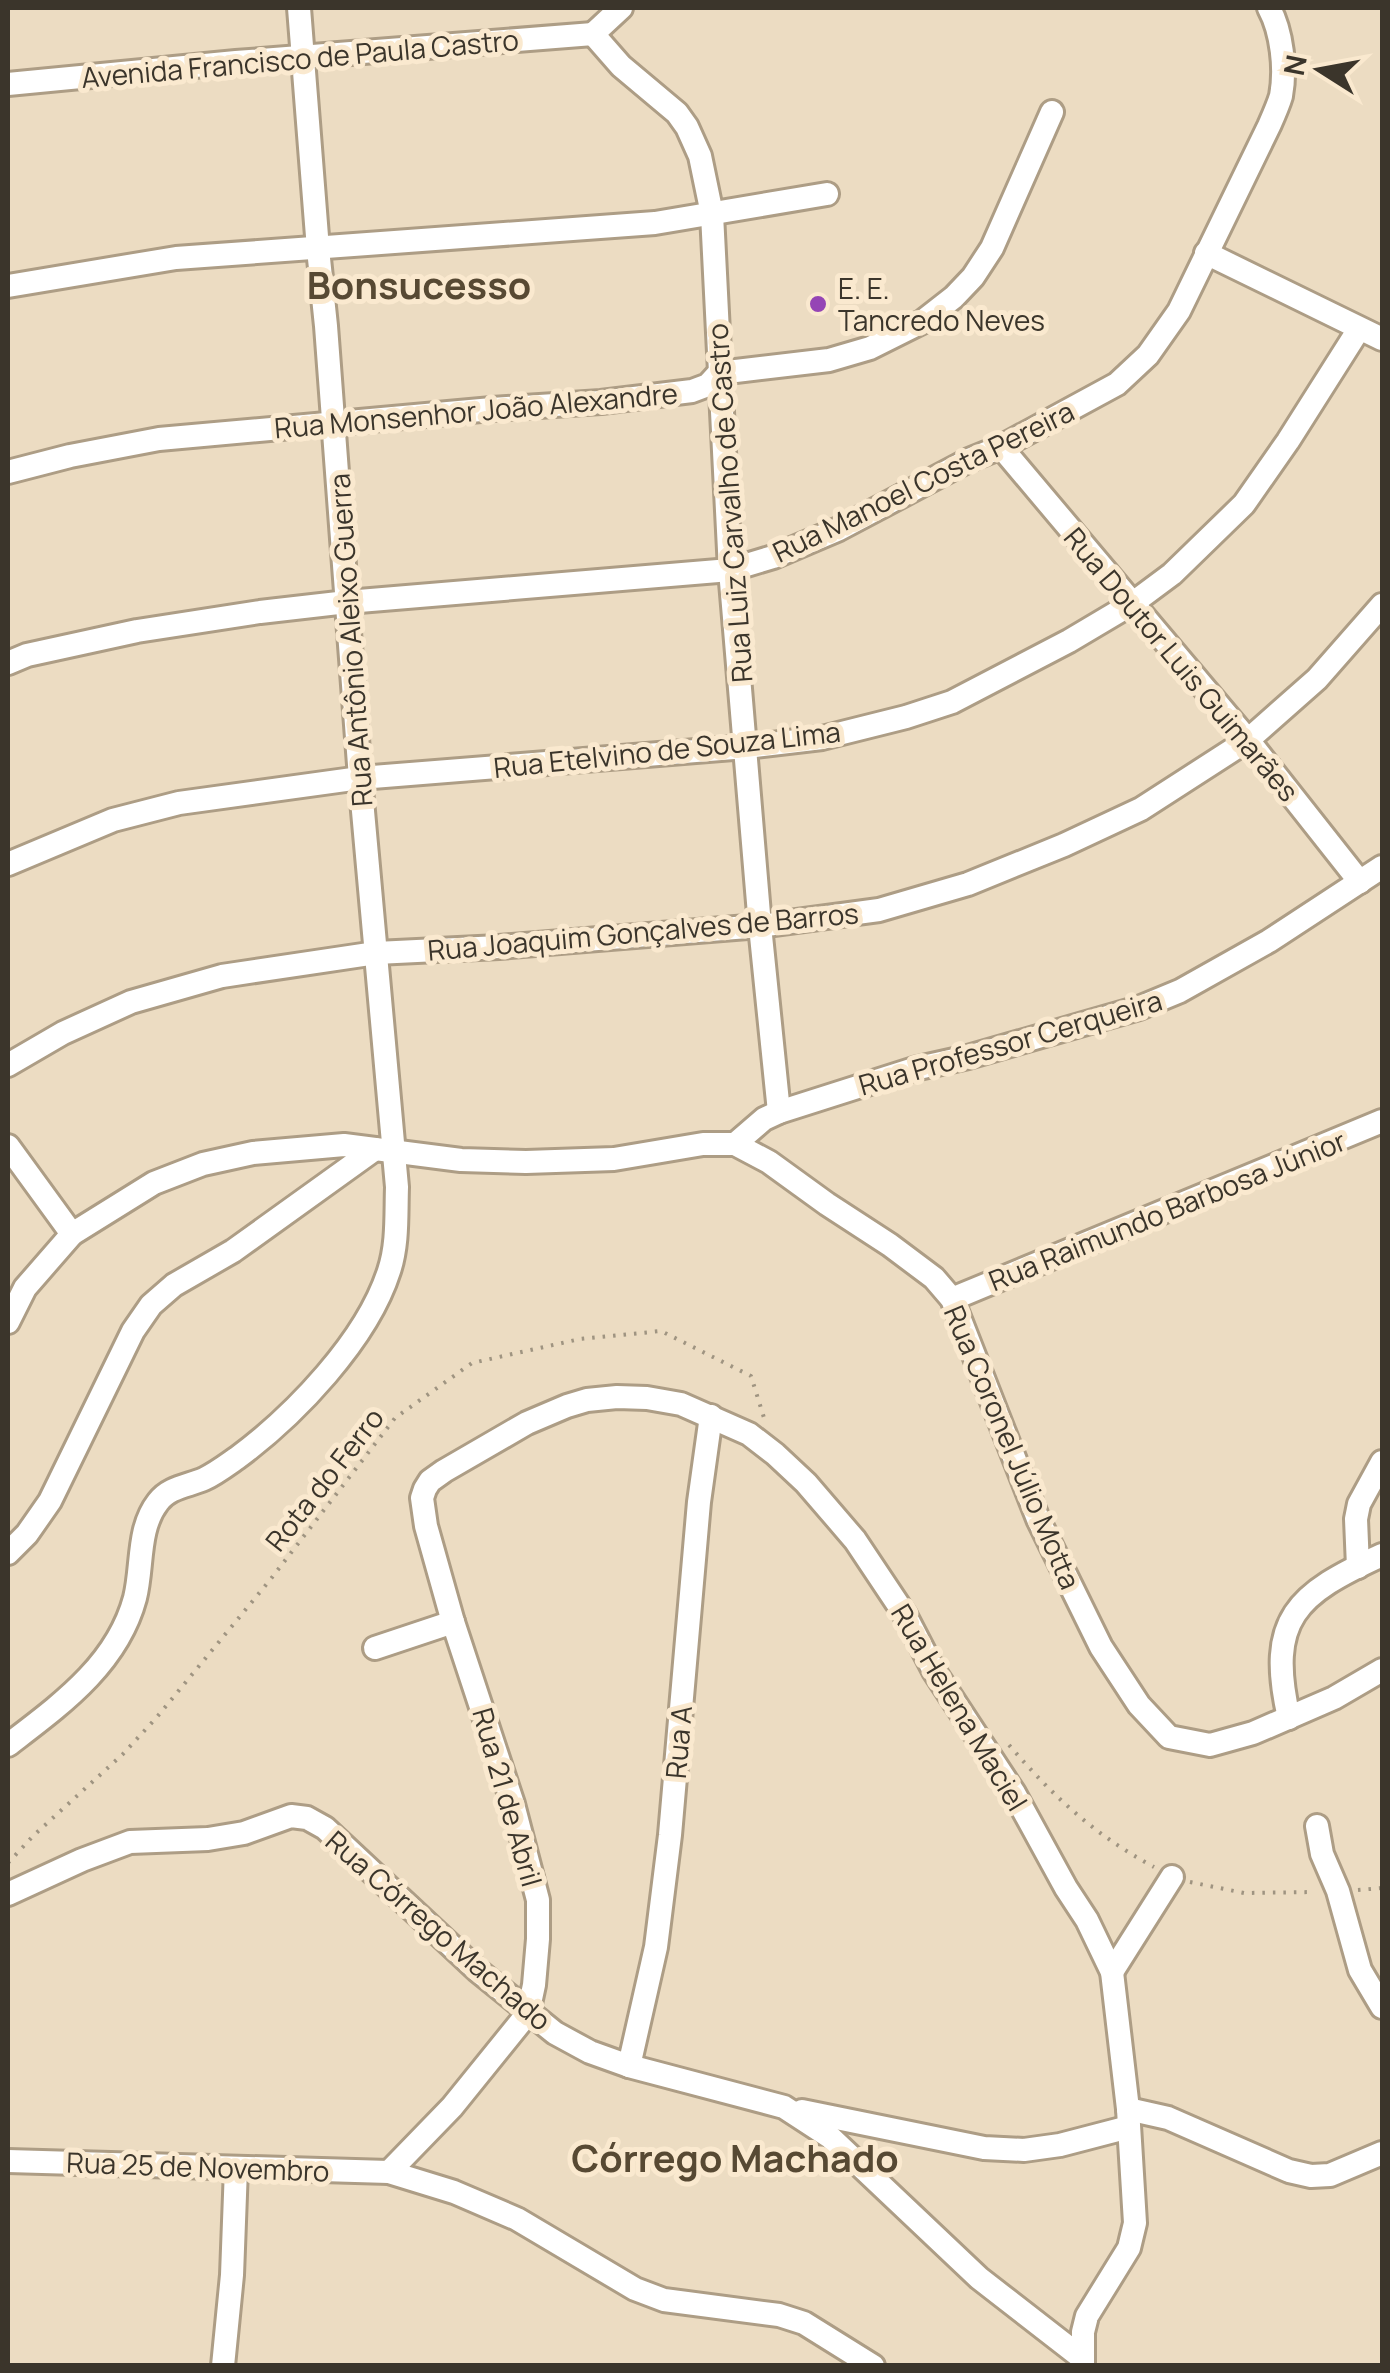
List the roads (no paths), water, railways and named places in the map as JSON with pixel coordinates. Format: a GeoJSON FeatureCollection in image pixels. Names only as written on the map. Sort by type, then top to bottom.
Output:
{"type":"FeatureCollection","features":[{"type":"Feature","properties":{"kind":"street","name":"Rua Antônio Aleixo Guerra"},"geometry":{"type":"LineString","coordinates":[[8,1745],[102,1664],[121,1636],[134,1598],[144,1530],[161,1497],[206,1478],[235,1459],[333,1366],[373,1310],[390,1270],[395,1246],[398,1187],[385,1151],[376,953],[299,8]]}},
{"type":"Feature","properties":{"kind":"street"},"geometry":{"type":"LineString","coordinates":[[593,34],[621,8]]}},
{"type":"Feature","properties":{"kind":"street","name":"Rua Manoel Costa Pereira"},"geometry":{"type":"LineString","coordinates":[[8,662],[137,630],[260,612],[730,570],[773,557],[839,528],[1001,447],[1117,384],[1148,355],[1178,311],[1262,142],[1281,95],[1282,60],[1275,19],[1269,8]]}},
{"type":"Feature","properties":{"kind":"street","name":"Avenida Francisco de Paula Castro"},"geometry":{"type":"LineString","coordinates":[[8,84],[593,34]]}},
{"type":"Feature","properties":{"kind":"street","name":"Rua Luiz Carvalho de Castro"},"geometry":{"type":"LineString","coordinates":[[593,34],[687,127],[700,156],[712,214],[730,570],[779,1112]]}},
{"type":"Feature","properties":{"kind":"street","name":"Rua Monsenhor João Alexandre"},"geometry":{"type":"LineString","coordinates":[[8,472],[159,439],[692,391],[708,385],[719,372],[829,360],[870,348],[922,322],[973,277],[992,248],[1052,112]]}},
{"type":"Feature","properties":{"kind":"street"},"geometry":{"type":"LineString","coordinates":[[8,286],[176,258],[655,223],[827,194]]}},
{"type":"Feature","properties":{"kind":"street"},"geometry":{"type":"LineString","coordinates":[[1206,253],[1382,339]]}},
{"type":"Feature","properties":{"kind":"street","name":"Rua Etelvino de Souza Lima"},"geometry":{"type":"LineString","coordinates":[[8,864],[113,820],[270,788],[822,738],[906,718],[952,702],[1068,641],[1172,574],[1244,504],[1288,442],[1358,329]]}},
{"type":"Feature","properties":{"kind":"street","name":"Rua Doutor Luis Guimarães"},"geometry":{"type":"LineString","coordinates":[[1001,447],[1248,740],[1360,882]]}},
{"type":"Feature","properties":{"kind":"street","name":"Rua Joaquim Gonçalves de Barros"},"geometry":{"type":"LineString","coordinates":[[8,1065],[63,1033],[130,1002],[222,976],[376,953],[760,926],[879,910],[968,884],[1141,809],[1248,740],[1318,678],[1382,605]]}},
{"type":"Feature","properties":{"kind":"street","name":"Rua Professor Cerqueira"},"geometry":{"type":"LineString","coordinates":[[736,1144],[764,1119],[779,1112],[914,1069],[1139,1008],[1180,991],[1254,950],[1382,867]]}},
{"type":"Feature","properties":{"kind":"street","name":"Rua Raimundo Barbosa Júnior"},"geometry":{"type":"LineString","coordinates":[[952,1298],[1382,1120]]}},
{"type":"Feature","properties":{"kind":"street"},"geometry":{"type":"LineString","coordinates":[[8,1322],[25,1288],[72,1234],[154,1183],[203,1164],[253,1153],[344,1145],[461,1160],[526,1162],[614,1159],[703,1144],[736,1144]]}},
{"type":"Feature","properties":{"kind":"street","name":"Rua Coronel Júlio Motta"},"geometry":{"type":"LineString","coordinates":[[736,1144],[769,1162],[890,1245],[934,1278],[952,1298],[1038,1519],[1101,1646],[1139,1705],[1169,1737],[1210,1745],[1253,1733],[1334,1698],[1382,1670]]}},
{"type":"Feature","properties":{"kind":"street"},"geometry":{"type":"LineString","coordinates":[[8,1146],[72,1234]]}},
{"type":"Feature","properties":{"kind":"street"},"geometry":{"type":"LineString","coordinates":[[8,1553],[27,1534],[50,1500],[133,1331],[151,1305],[174,1285],[385,1151]]}},
{"type":"Feature","properties":{"kind":"street","name":"Rua Helena Maciel"},"geometry":{"type":"LineString","coordinates":[[422,1498],[430,1481],[444,1470],[527,1422],[587,1400],[617,1396],[681,1404],[749,1434],[806,1483],[842,1526],[884,1582],[934,1672],[1014,1793],[1112,1972],[1135,2223],[1129,2248],[1088,2316],[1082,2362]]}},
{"type":"Feature","properties":{"kind":"street","name":"Rua A"},"geometry":{"type":"LineString","coordinates":[[629,2066],[656,1947],[670,1835],[697,1520],[711,1416]]}},
{"type":"Feature","properties":{"kind":"street"},"geometry":{"type":"LineString","coordinates":[[1358,1567],[1359,1504],[1382,1462]]}},
{"type":"Feature","properties":{"kind":"street","name":"Rua 21 de Abril"},"geometry":{"type":"LineString","coordinates":[[422,1498],[453,1622],[514,1804],[538,1900],[534,1984],[528,2013]]}},
{"type":"Feature","properties":{"kind":"street"},"geometry":{"type":"LineString","coordinates":[[1289,1718],[1282,1691],[1282,1652],[1292,1618],[1320,1588],[1382,1555]]}},
{"type":"Feature","properties":{"kind":"street"},"geometry":{"type":"LineString","coordinates":[[375,1648],[453,1622]]}},
{"type":"Feature","properties":{"kind":"street","name":"Rua Córrego Machado"},"geometry":{"type":"LineString","coordinates":[[8,1894],[130,1842],[208,1839],[244,1833],[291,1816],[307,1818],[325,1828],[476,1970],[556,2033],[590,2052],[629,2066],[784,2107],[830,2137],[979,2278],[1082,2362]]}},
{"type":"Feature","properties":{"kind":"street"},"geometry":{"type":"LineString","coordinates":[[1316,1826],[1360,1970],[1382,2006]]}},
{"type":"Feature","properties":{"kind":"street"},"geometry":{"type":"LineString","coordinates":[[1112,1972],[1172,1877]]}},
{"type":"Feature","properties":{"kind":"street"},"geometry":{"type":"LineString","coordinates":[[389,2172],[452,2107],[528,2013]]}},
{"type":"Feature","properties":{"kind":"street"},"geometry":{"type":"LineString","coordinates":[[784,2107],[984,2148],[1024,2150],[1060,2145],[1128,2118],[1168,2118],[1289,2171],[1312,2176],[1330,2175],[1382,2153]]}},
{"type":"Feature","properties":{"kind":"street","name":"Rua 25 de Novembro"},"geometry":{"type":"LineString","coordinates":[[8,2161],[389,2172],[454,2192],[517,2220],[635,2288],[664,2300],[778,2315],[804,2323],[873,2366]]}},
{"type":"Feature","properties":{"kind":"street"},"geometry":{"type":"LineString","coordinates":[[223,2366],[232,2275],[236,2168]]}},
{"type":"Feature","properties":{"kind":"place","name":"E. E. Tancredo Neves"},"geometry":{"type":"Point","coordinates":[818,304]}},
{"type":"Feature","properties":{"kind":"district","name":"Bonsucesso"},"geometry":{"type":"Point","coordinates":[419,284]}},
{"type":"Feature","properties":{"kind":"district","name":"Córrego Machado"},"geometry":{"type":"Point","coordinates":[735,2157]}}]}
